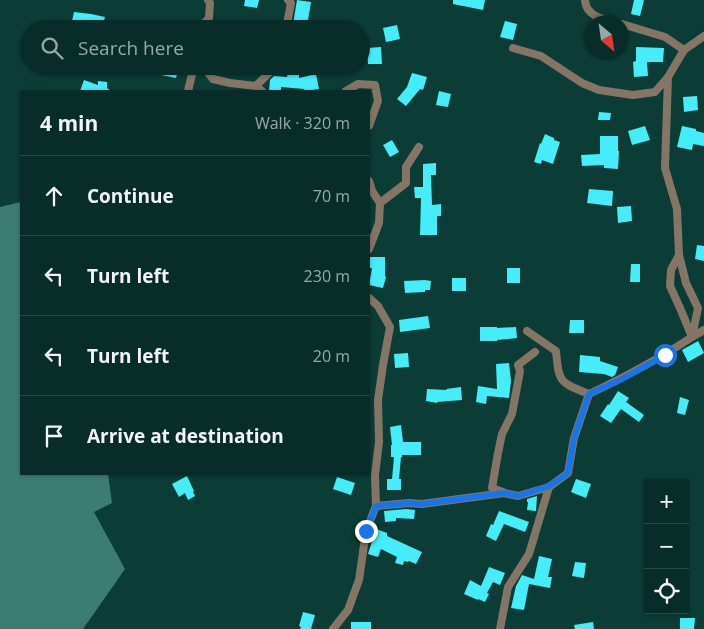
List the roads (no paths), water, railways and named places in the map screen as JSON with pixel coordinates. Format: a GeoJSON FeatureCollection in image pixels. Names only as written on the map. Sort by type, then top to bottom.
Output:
{"type":"FeatureCollection","features":[{"type":"Feature","properties":{"kind":"street"},"geometry":{"type":"LineString","coordinates":[[207,20],[210,3],[208,0]]}},
{"type":"Feature","properties":{"kind":"street"},"geometry":{"type":"LineString","coordinates":[[288,0],[291,3],[288,20]]}},
{"type":"Feature","properties":{"kind":"street"},"geometry":{"type":"LineString","coordinates":[[585,0],[587,10],[593,15]]}},
{"type":"Feature","properties":{"kind":"street"},"geometry":{"type":"LineString","coordinates":[[629,26],[665,37],[684,50]]}},
{"type":"Feature","properties":{"kind":"street"},"geometry":{"type":"LineString","coordinates":[[513,48],[541,56],[582,83],[599,90],[633,95],[654,92],[668,77],[684,50],[704,36]]}},
{"type":"Feature","properties":{"kind":"street"},"geometry":{"type":"LineString","coordinates":[[188,90],[192,75]]}},
{"type":"Feature","properties":{"kind":"street"},"geometry":{"type":"LineString","coordinates":[[210,75],[213,79],[259,89],[268,75]]}},
{"type":"Feature","properties":{"kind":"street"},"geometry":{"type":"LineString","coordinates":[[668,77],[665,168],[677,208],[679,255],[686,283],[698,308],[692,337]]}},
{"type":"Feature","properties":{"kind":"street"},"geometry":{"type":"LineString","coordinates":[[348,90],[358,84],[375,85],[378,102],[370,123]]}},
{"type":"Feature","properties":{"kind":"street"},"geometry":{"type":"LineString","coordinates":[[380,203],[406,183],[406,167],[419,147]]}},
{"type":"Feature","properties":{"kind":"street"},"geometry":{"type":"LineString","coordinates":[[370,184],[380,203],[379,223],[370,246]]}},
{"type":"Feature","properties":{"kind":"street"},"geometry":{"type":"LineString","coordinates":[[679,255],[672,270],[670,286],[692,337]]}},
{"type":"Feature","properties":{"kind":"street"},"geometry":{"type":"LineString","coordinates":[[333,629],[348,610],[359,580],[366,531],[376,506],[375,475],[379,442],[378,400],[390,327],[378,306],[370,299]]}},
{"type":"Feature","properties":{"kind":"street"},"geometry":{"type":"LineString","coordinates":[[527,331],[556,351],[560,379],[567,385],[589,394],[622,379],[704,330]]}},
{"type":"Feature","properties":{"kind":"street"},"geometry":{"type":"LineString","coordinates":[[535,352],[518,365],[520,371],[512,414],[502,434],[492,488],[518,496],[549,486],[568,473],[574,438],[589,394]]}},
{"type":"Feature","properties":{"kind":"street"},"geometry":{"type":"LineString","coordinates":[[500,629],[508,587],[529,554],[549,486]]}},
{"type":"Feature","properties":{"kind":"street"},"geometry":{"type":"LineString","coordinates":[[376,506],[409,503],[422,504],[504,493]]}}]}
